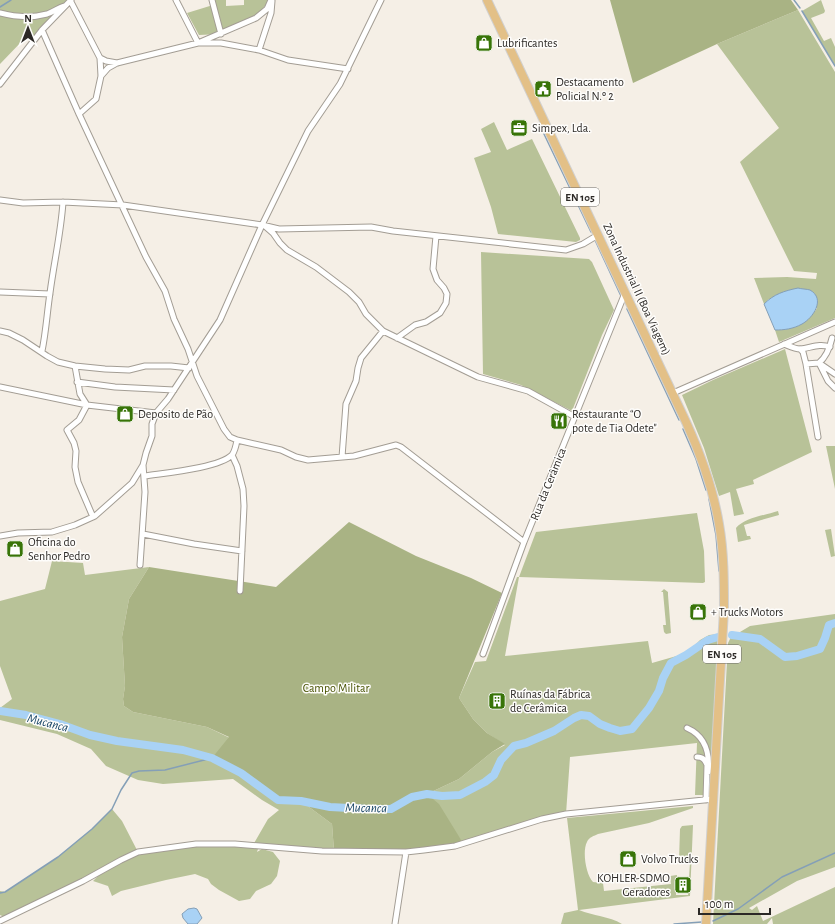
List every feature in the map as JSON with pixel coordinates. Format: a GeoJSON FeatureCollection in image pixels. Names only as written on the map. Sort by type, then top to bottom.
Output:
{"type":"FeatureCollection","features":[{"type":"Feature","properties":{"kind":"main road","name":"Zona Industrial II (Boa Viagem)"},"geometry":{"type":"LineString","coordinates":[[487,0],[673,393]]}},
{"type":"Feature","properties":{"kind":"main road","name":"EN 105"},"geometry":{"type":"LineString","coordinates":[[673,393],[692,436],[709,481],[721,536],[724,610],[710,799],[706,924]]}},
{"type":"Feature","properties":{"kind":"street"},"geometry":{"type":"LineString","coordinates":[[176,0],[198,43]]}},
{"type":"Feature","properties":{"kind":"street"},"geometry":{"type":"LineString","coordinates":[[212,0],[221,34]]}},
{"type":"Feature","properties":{"kind":"street"},"geometry":{"type":"LineString","coordinates":[[258,50],[271,13],[272,0]]}},
{"type":"Feature","properties":{"kind":"street"},"geometry":{"type":"LineString","coordinates":[[102,76],[108,68],[117,63],[198,43],[221,34],[256,18],[267,9],[272,0]]}},
{"type":"Feature","properties":{"kind":"street"},"geometry":{"type":"LineString","coordinates":[[0,536],[18,533],[52,532],[75,525],[93,517],[132,483],[143,465],[152,436],[152,424],[156,413],[174,390],[220,320],[262,225],[308,131],[340,84],[381,0]]}},
{"type":"Feature","properties":{"kind":"street"},"geometry":{"type":"LineString","coordinates":[[0,13],[30,17],[47,14],[69,2]]}},
{"type":"Feature","properties":{"kind":"street"},"geometry":{"type":"LineString","coordinates":[[0,84],[42,30],[69,2]]}},
{"type":"Feature","properties":{"kind":"street"},"geometry":{"type":"LineString","coordinates":[[69,2],[100,58],[102,76],[96,99],[79,114]]}},
{"type":"Feature","properties":{"kind":"street"},"geometry":{"type":"LineString","coordinates":[[42,30],[79,114],[123,205],[146,257],[165,291],[174,319],[188,348],[197,376],[224,429],[230,437],[281,450],[296,457],[308,460],[354,456],[396,445],[401,447],[524,542]]}},
{"type":"Feature","properties":{"kind":"street"},"geometry":{"type":"LineString","coordinates":[[198,43],[221,43],[258,50],[288,60],[348,69]]}},
{"type":"Feature","properties":{"kind":"street"},"geometry":{"type":"LineString","coordinates":[[100,58],[117,63]]}},
{"type":"Feature","properties":{"kind":"street"},"geometry":{"type":"LineString","coordinates":[[0,200],[23,203],[63,202],[123,205],[262,225],[279,229],[371,227],[393,231],[566,250],[583,244],[598,236]]}},
{"type":"Feature","properties":{"kind":"street"},"geometry":{"type":"LineString","coordinates":[[42,351],[48,319],[54,262],[58,250],[63,202]]}},
{"type":"Feature","properties":{"kind":"street"},"geometry":{"type":"LineString","coordinates":[[262,225],[273,233],[287,250],[316,266],[349,292],[359,302],[366,314],[383,331],[478,376],[528,391],[575,417]]}},
{"type":"Feature","properties":{"kind":"street"},"geometry":{"type":"LineString","coordinates":[[397,338],[415,326],[426,322],[440,313],[446,303],[447,294],[444,288],[436,280],[433,269],[436,236]]}},
{"type":"Feature","properties":{"kind":"street"},"geometry":{"type":"LineString","coordinates":[[0,292],[50,294]]}},
{"type":"Feature","properties":{"kind":"street","name":"Rua da Cerâmica"},"geometry":{"type":"LineString","coordinates":[[482,654],[524,542],[625,293]]}},
{"type":"Feature","properties":{"kind":"street"},"geometry":{"type":"LineString","coordinates":[[673,393],[835,322]]}},
{"type":"Feature","properties":{"kind":"street"},"geometry":{"type":"LineString","coordinates":[[0,331],[23,340],[58,362],[76,366],[128,370],[145,366],[189,368]]}},
{"type":"Feature","properties":{"kind":"street"},"geometry":{"type":"LineString","coordinates":[[342,458],[346,404],[356,381],[361,358],[383,331]]}},
{"type":"Feature","properties":{"kind":"street"},"geometry":{"type":"LineString","coordinates":[[819,363],[830,347],[832,338]]}},
{"type":"Feature","properties":{"kind":"street"},"geometry":{"type":"LineString","coordinates":[[784,344],[800,348],[816,345],[825,345],[830,347]]}},
{"type":"Feature","properties":{"kind":"street"},"geometry":{"type":"LineString","coordinates":[[800,348],[803,352],[806,364],[818,436]]}},
{"type":"Feature","properties":{"kind":"street"},"geometry":{"type":"LineString","coordinates":[[819,363],[828,382],[835,388]]}},
{"type":"Feature","properties":{"kind":"street"},"geometry":{"type":"LineString","coordinates":[[806,364],[819,363],[835,374]]}},
{"type":"Feature","properties":{"kind":"street"},"geometry":{"type":"LineString","coordinates":[[76,366],[77,382],[80,394],[87,405]]}},
{"type":"Feature","properties":{"kind":"street"},"geometry":{"type":"LineString","coordinates":[[77,382],[116,387],[174,390]]}},
{"type":"Feature","properties":{"kind":"street"},"geometry":{"type":"LineString","coordinates":[[0,387],[87,405],[156,413]]}},
{"type":"Feature","properties":{"kind":"street"},"geometry":{"type":"LineString","coordinates":[[87,405],[79,420],[67,430],[74,443],[76,451],[75,467],[78,482],[93,517]]}},
{"type":"Feature","properties":{"kind":"street"},"geometry":{"type":"LineString","coordinates":[[145,476],[203,466],[224,460],[232,455],[236,448],[237,440]]}},
{"type":"Feature","properties":{"kind":"street"},"geometry":{"type":"LineString","coordinates":[[232,455],[237,466],[243,489],[244,506],[240,591]]}},
{"type":"Feature","properties":{"kind":"street"},"geometry":{"type":"LineString","coordinates":[[140,565],[145,492],[143,465]]}},
{"type":"Feature","properties":{"kind":"street"},"geometry":{"type":"LineString","coordinates":[[143,534],[194,544],[242,550]]}},
{"type":"Feature","properties":{"kind":"street"},"geometry":{"type":"LineString","coordinates":[[687,728],[698,735],[705,745],[708,758],[708,772]]}},
{"type":"Feature","properties":{"kind":"street"},"geometry":{"type":"LineString","coordinates":[[0,922],[138,852],[196,844],[234,844],[322,851],[406,852],[455,846],[542,819],[566,814],[710,799],[707,765],[704,759],[697,757]]}},
{"type":"Feature","properties":{"kind":"street"},"geometry":{"type":"LineString","coordinates":[[395,924],[406,852]]}},
{"type":"Feature","properties":{"kind":"street"},"geometry":{"type":"LineString","coordinates":[[0,915],[7,918]]}},
{"type":"Feature","properties":{"kind":"green space"},"geometry":{"type":"Polygon","coordinates":[[[0,0],[70,0],[35,39],[31,35],[25,38],[0,64],[0,0]]]}},
{"type":"Feature","properties":{"kind":"green space"},"geometry":{"type":"Polygon","coordinates":[[[212,0],[226,0],[226,6],[244,5],[244,0],[268,0],[265,6],[256,15],[221,34],[199,35],[187,13],[213,5],[212,0]]]}},
{"type":"Feature","properties":{"kind":"green space"},"geometry":{"type":"Polygon","coordinates":[[[610,0],[791,0],[798,10],[717,44],[633,83],[610,0]]]}},
{"type":"Feature","properties":{"kind":"green space"},"geometry":{"type":"Polygon","coordinates":[[[821,0],[825,11],[824,13],[811,18],[824,41],[831,38],[835,47],[835,66],[802,11],[821,0]]]}},
{"type":"Feature","properties":{"kind":"green space"},"geometry":{"type":"Polygon","coordinates":[[[798,10],[835,72],[835,318],[779,342],[775,330],[788,329],[799,325],[809,318],[817,308],[769,299],[764,304],[754,278],[787,277],[816,279],[817,273],[794,271],[740,162],[779,128],[717,44],[798,10]]]}},
{"type":"Feature","properties":{"kind":"green space"},"geometry":{"type":"Polygon","coordinates":[[[494,122],[507,150],[532,139],[580,240],[576,242],[498,234],[491,207],[474,158],[491,152],[481,129],[494,122]]]}},
{"type":"Feature","properties":{"kind":"green space"},"geometry":{"type":"Polygon","coordinates":[[[481,252],[589,259],[592,262],[614,310],[602,335],[572,411],[521,385],[483,374],[481,252]]]}},
{"type":"Feature","properties":{"kind":"green space"},"geometry":{"type":"Polygon","coordinates":[[[785,349],[812,452],[753,480],[754,484],[736,489],[744,514],[734,516],[730,492],[719,496],[704,448],[682,395],[785,349]]]}},
{"type":"Feature","properties":{"kind":"green space"},"geometry":{"type":"Polygon","coordinates":[[[826,446],[835,446],[835,489],[826,446]]]}},
{"type":"Feature","properties":{"kind":"green space"},"geometry":{"type":"Polygon","coordinates":[[[778,511],[779,515],[744,525],[747,536],[750,536],[751,539],[738,542],[736,528],[750,519],[778,511]]]}},
{"type":"Feature","properties":{"kind":"green space"},"geometry":{"type":"Polygon","coordinates":[[[697,513],[704,551],[705,582],[703,583],[519,577],[536,532],[697,513]]]}},
{"type":"Feature","properties":{"kind":"green space","name":"Campo Militar"},"geometry":{"type":"Polygon","coordinates":[[[349,522],[416,556],[471,578],[502,593],[459,698],[473,719],[487,733],[505,744],[492,752],[459,779],[427,794],[439,804],[463,843],[424,850],[334,851],[332,824],[301,801],[278,800],[241,773],[212,758],[229,737],[207,727],[133,712],[124,706],[123,699],[125,686],[122,637],[129,599],[149,567],[276,587],[349,522]]]}},
{"type":"Feature","properties":{"kind":"green space"},"geometry":{"type":"Polygon","coordinates":[[[831,529],[835,556],[831,557],[825,530],[831,529]]]}},
{"type":"Feature","properties":{"kind":"green space"},"geometry":{"type":"Polygon","coordinates":[[[52,561],[83,563],[85,575],[149,567],[129,599],[122,637],[125,686],[123,699],[124,706],[133,712],[207,727],[230,738],[213,758],[241,773],[278,800],[301,801],[332,824],[334,851],[259,846],[257,852],[262,849],[273,852],[280,861],[277,876],[271,884],[256,891],[250,899],[239,901],[219,890],[211,884],[208,879],[195,874],[121,891],[112,896],[108,886],[93,881],[103,871],[7,918],[0,915],[0,891],[5,892],[58,857],[92,829],[112,809],[122,821],[138,852],[196,844],[253,845],[268,819],[279,810],[262,800],[233,779],[163,784],[138,780],[106,766],[91,749],[57,734],[0,720],[0,708],[12,699],[0,666],[0,601],[45,589],[52,561]]]}},
{"type":"Feature","properties":{"kind":"green space"},"geometry":{"type":"Polygon","coordinates":[[[517,577],[519,577],[505,656],[648,641],[652,663],[687,653],[700,640],[709,635],[718,634],[710,795],[695,795],[697,743],[570,757],[566,814],[463,843],[427,794],[459,779],[492,752],[505,745],[487,733],[473,719],[459,698],[475,662],[486,661],[517,577]]]}},
{"type":"Feature","properties":{"kind":"green space"},"geometry":{"type":"Polygon","coordinates":[[[664,589],[668,592],[671,633],[666,634],[664,632],[663,625],[666,625],[663,592],[661,592],[664,589]]]}},
{"type":"Feature","properties":{"kind":"green space"},"geometry":{"type":"Polygon","coordinates":[[[835,614],[835,867],[797,881],[749,908],[752,910],[757,906],[763,921],[835,887],[835,924],[773,924],[772,918],[767,924],[713,924],[728,643],[732,635],[750,626],[835,614]]]}},
{"type":"Feature","properties":{"kind":"green space"},"geometry":{"type":"Polygon","coordinates":[[[693,806],[693,808],[649,823],[598,834],[588,840],[585,851],[588,874],[593,882],[603,883],[604,891],[671,884],[670,876],[677,875],[676,895],[688,895],[690,862],[679,861],[680,829],[682,826],[693,825],[690,896],[579,910],[612,919],[622,924],[561,924],[564,913],[578,910],[567,818],[693,806]]]}},
{"type":"Feature","properties":{"kind":"water"},"geometry":{"type":"Polygon","coordinates":[[[798,288],[810,290],[815,294],[817,303],[814,313],[799,326],[775,330],[764,304],[780,293],[798,288]]]}},
{"type":"Feature","properties":{"kind":"water"},"geometry":{"type":"Polygon","coordinates":[[[188,909],[197,909],[202,918],[197,924],[188,924],[183,918],[182,914],[188,909]]]}},
{"type":"Feature","properties":{"kind":"waterway"},"geometry":{"type":"LineString","coordinates":[[0,7],[11,0]]}},
{"type":"Feature","properties":{"kind":"waterway"},"geometry":{"type":"LineString","coordinates":[[794,0],[800,8]]}},
{"type":"Feature","properties":{"kind":"waterway"},"geometry":{"type":"LineString","coordinates":[[802,11],[835,66]]}},
{"type":"Feature","properties":{"kind":"waterway"},"geometry":{"type":"LineString","coordinates":[[544,134],[591,232]]}},
{"type":"Feature","properties":{"kind":"waterway"},"geometry":{"type":"LineString","coordinates":[[595,240],[621,296]]}},
{"type":"Feature","properties":{"kind":"waterway"},"geometry":{"type":"LineString","coordinates":[[627,309],[679,420]]}},
{"type":"Feature","properties":{"kind":"waterway"},"geometry":{"type":"LineString","coordinates":[[683,429],[696,459],[706,490]]}},
{"type":"Feature","properties":{"kind":"waterway"},"geometry":{"type":"LineString","coordinates":[[709,499],[716,535],[719,571]]}},
{"type":"Feature","properties":{"kind":"waterway","name":"Mucanca"},"geometry":{"type":"LineString","coordinates":[[732,635],[760,639],[785,657],[797,656],[820,649],[829,625],[835,623]]}},
{"type":"Feature","properties":{"kind":"waterway","name":"Mucanca"},"geometry":{"type":"LineString","coordinates":[[0,711],[26,715],[60,724],[90,735],[117,741],[183,750],[212,758],[241,773],[278,800],[301,801],[330,807],[391,809],[412,797],[427,794],[442,796],[460,795],[485,782],[494,775],[501,760],[514,746],[526,743],[554,731],[581,715],[589,716],[600,724],[620,731],[632,729],[649,708],[659,691],[663,678],[671,663],[708,640],[718,637]]}},
{"type":"Feature","properties":{"kind":"waterway"},"geometry":{"type":"LineString","coordinates":[[0,893],[5,892],[58,857],[92,829],[112,809],[121,790],[132,773],[139,771],[165,770],[212,758]]}},
{"type":"Feature","properties":{"kind":"waterway"},"geometry":{"type":"LineString","coordinates":[[713,921],[738,909],[782,877],[835,853]]}},
{"type":"Feature","properties":{"kind":"waterway"},"geometry":{"type":"LineString","coordinates":[[674,924],[702,922]]}},
{"type":"Feature","properties":{"kind":"place","name":"Lubrificantes"},"geometry":{"type":"Point","coordinates":[484,43]}},
{"type":"Feature","properties":{"kind":"place","name":"Destacamento Policial N.º 2"},"geometry":{"type":"Point","coordinates":[543,89]}},
{"type":"Feature","properties":{"kind":"place","name":"Simpex, Lda."},"geometry":{"type":"Point","coordinates":[519,128]}},
{"type":"Feature","properties":{"kind":"place","name":"Deposito de Pão"},"geometry":{"type":"Point","coordinates":[125,414]}},
{"type":"Feature","properties":{"kind":"place","name":"Restaurante “O pote de Tia Odete\""},"geometry":{"type":"Point","coordinates":[559,421]}},
{"type":"Feature","properties":{"kind":"place","name":"Oficina do Senhor Pedro"},"geometry":{"type":"Point","coordinates":[15,549]}},
{"type":"Feature","properties":{"kind":"place","name":"+ Trucks Motors"},"geometry":{"type":"Point","coordinates":[698,612]}},
{"type":"Feature","properties":{"kind":"place","name":"Ruínas da Fábrica de Cerâmica"},"geometry":{"type":"Point","coordinates":[497,701]}},
{"type":"Feature","properties":{"kind":"place","name":"Volvo Trucks"},"geometry":{"type":"Point","coordinates":[628,859]}},
{"type":"Feature","properties":{"kind":"place","name":"KOHLER-SDMO Geradores"},"geometry":{"type":"Point","coordinates":[683,885]}}]}
